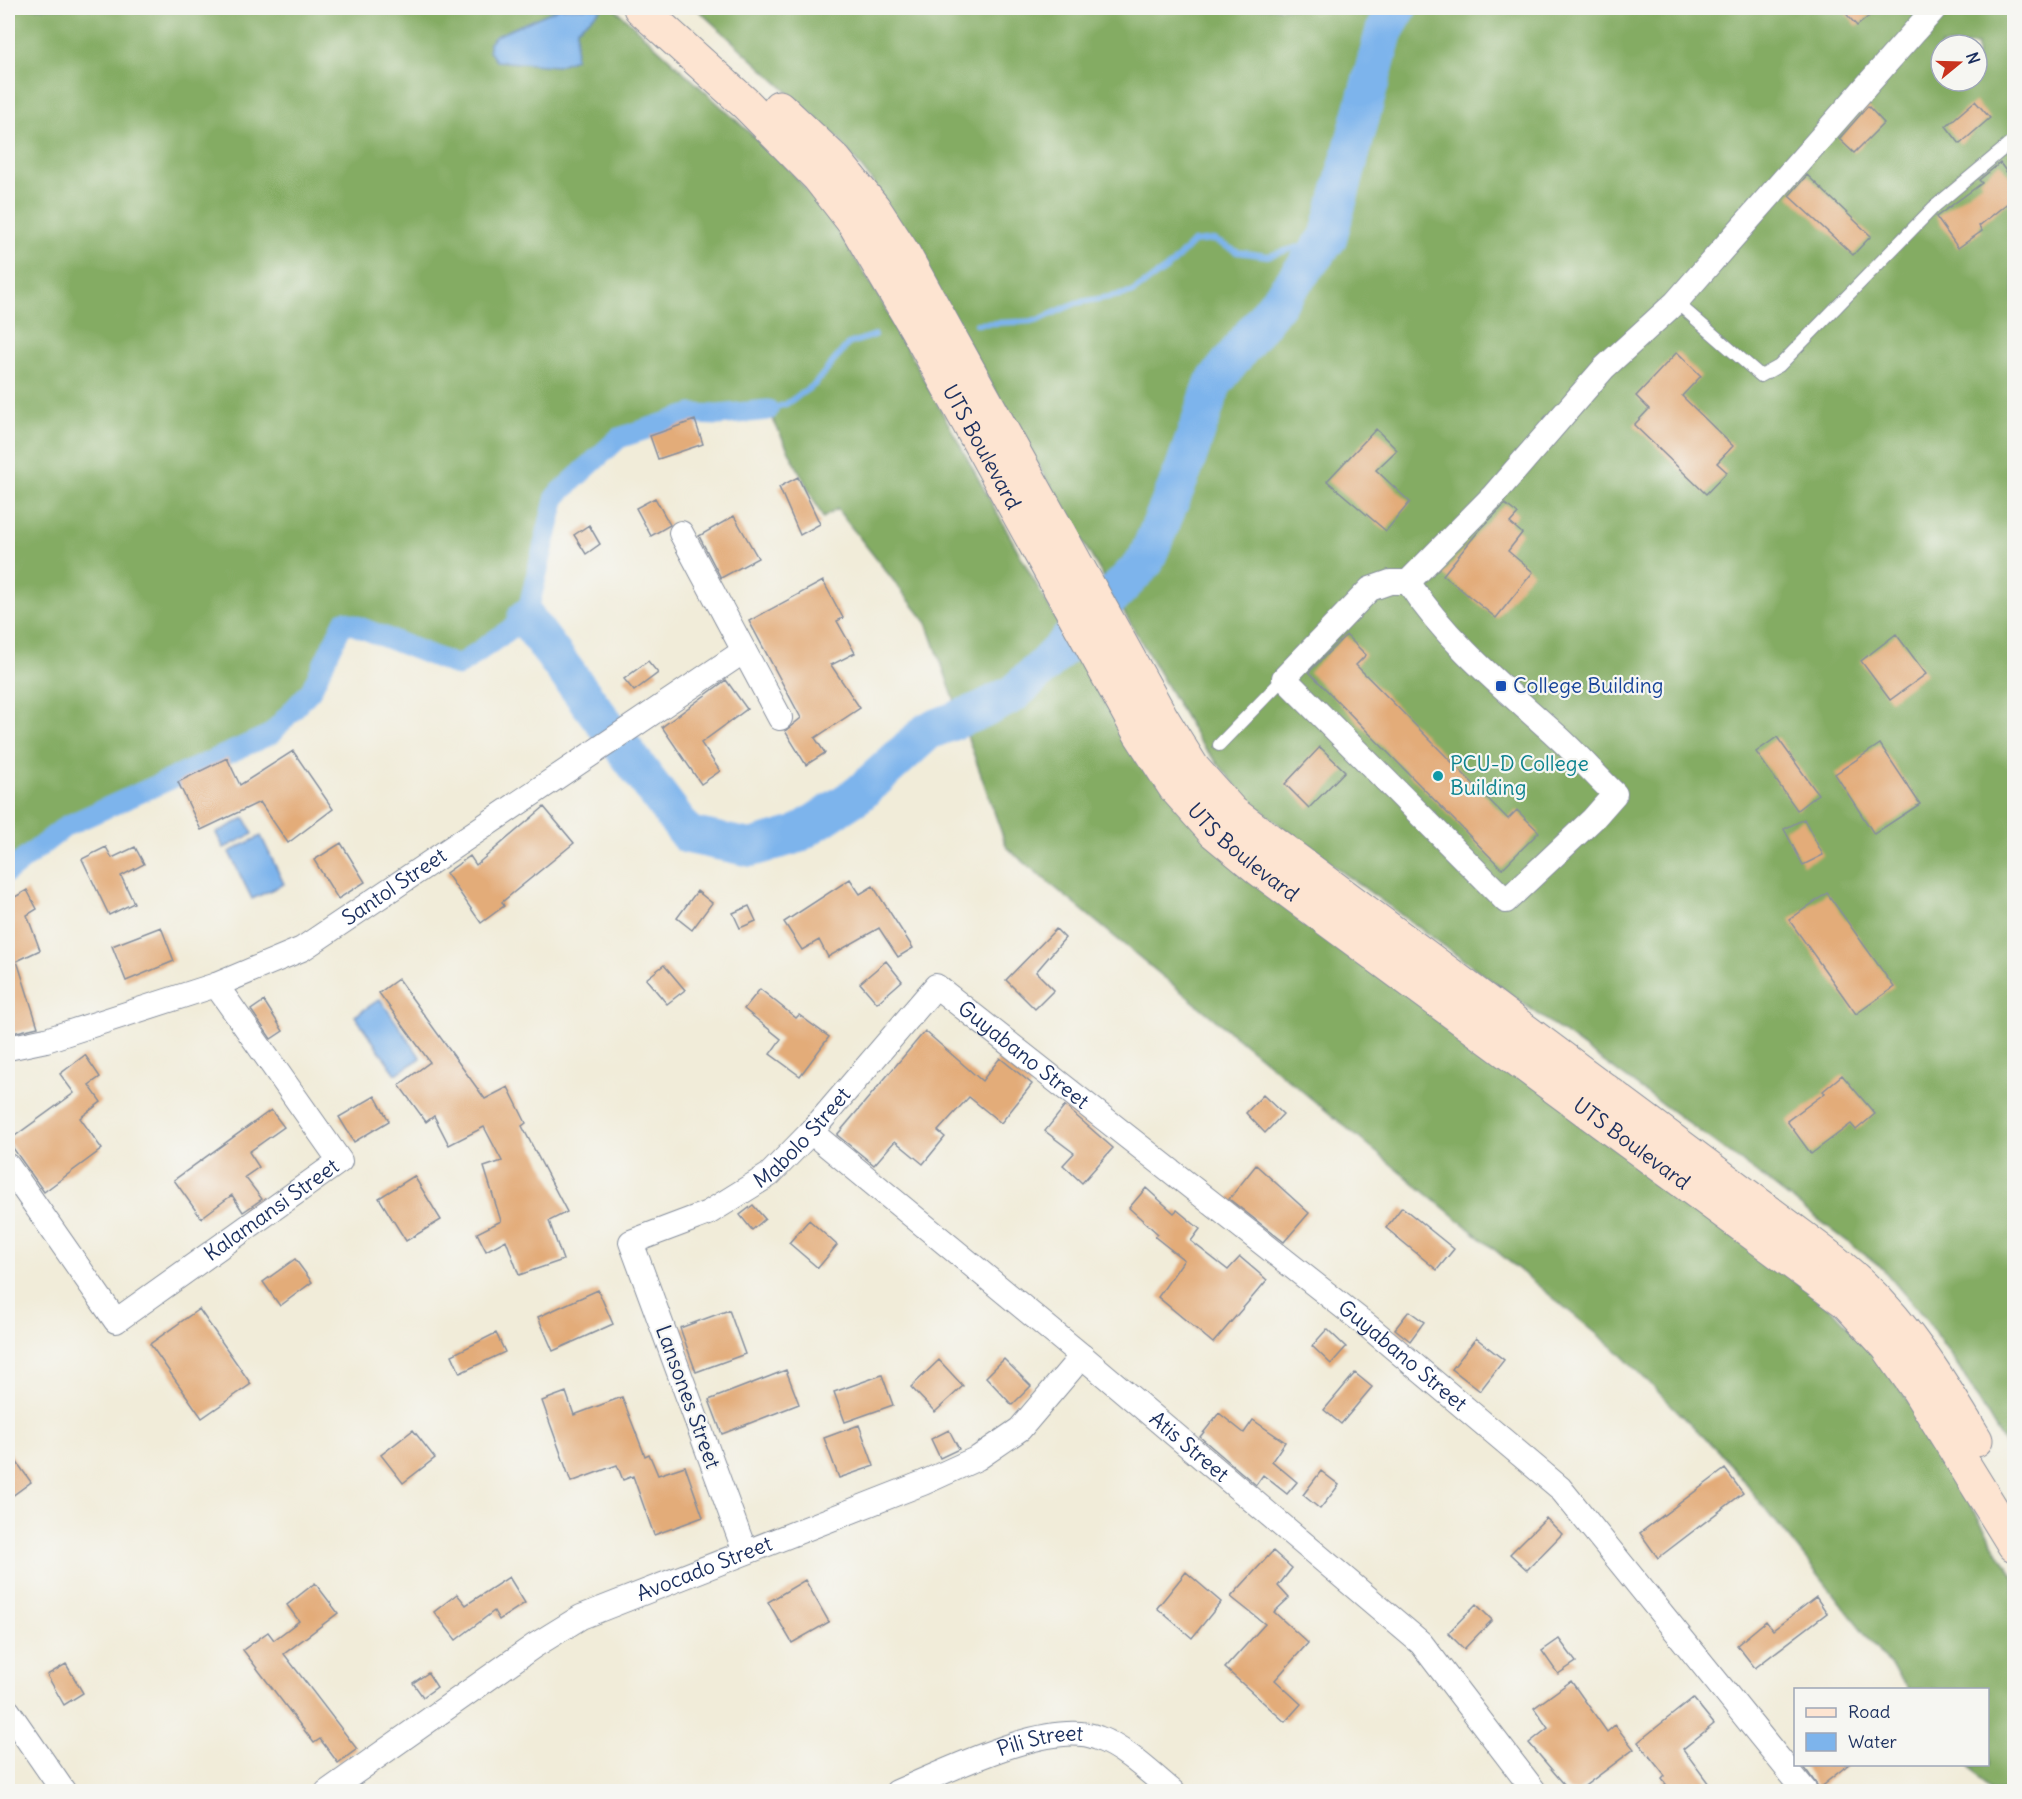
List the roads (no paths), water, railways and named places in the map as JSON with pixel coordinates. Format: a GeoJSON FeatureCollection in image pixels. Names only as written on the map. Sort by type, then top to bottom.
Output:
{"type":"FeatureCollection","features":[{"type":"Feature","properties":{"kind":"main road","name":"UTS Boulevard"},"geometry":{"type":"LineString","coordinates":[[640,8],[746,104],[819,178],[854,223],[1062,568],[1107,648],[1193,768],[1232,812],[1816,1246],[1863,1286],[1904,1332],[1938,1377],[2014,1503]]}},
{"type":"Feature","properties":{"kind":"main road","name":"UTS Boulevard"},"geometry":{"type":"LineString","coordinates":[[672,8],[836,161],[874,208],[904,254],[1062,568]]}},
{"type":"Feature","properties":{"kind":"main road","name":"UTS Boulevard"},"geometry":{"type":"LineString","coordinates":[[1107,648],[1140,734],[1175,788],[1214,832],[1260,870],[1846,1302],[1887,1346],[1918,1389],[2014,1545]]}},
{"type":"Feature","properties":{"kind":"street"},"geometry":{"type":"LineString","coordinates":[[1408,582],[1428,612],[1501,686],[1559,738],[1615,794],[1593,819],[1506,902],[1284,678],[1370,590],[1390,582],[1408,582],[1492,497],[1604,368],[1676,302],[1935,8]]}},
{"type":"Feature","properties":{"kind":"street"},"geometry":{"type":"LineString","coordinates":[[681,533],[780,718]]}},
{"type":"Feature","properties":{"kind":"street","name":"Santol Street"},"geometry":{"type":"LineString","coordinates":[[8,1048],[46,1040],[216,985],[302,949],[744,651]]}},
{"type":"Feature","properties":{"kind":"street","name":"Kalamansi Street"},"geometry":{"type":"LineString","coordinates":[[8,1166],[116,1321],[340,1161],[216,985]]}},
{"type":"Feature","properties":{"kind":"street","name":"Mabolo Street"},"geometry":{"type":"LineString","coordinates":[[631,1242],[708,1213],[769,1175],[811,1132],[936,986]]}},
{"type":"Feature","properties":{"kind":"street","name":"Guyabano Street"},"geometry":{"type":"LineString","coordinates":[[936,986],[1369,1327],[1560,1488],[1806,1791]]}},
{"type":"Feature","properties":{"kind":"street","name":"Atis Street"},"geometry":{"type":"LineString","coordinates":[[811,1132],[1082,1356],[1421,1643],[1535,1791]]}},
{"type":"Feature","properties":{"kind":"street","name":"Lansones Street"},"geometry":{"type":"LineString","coordinates":[[631,1242],[745,1552]]}},
{"type":"Feature","properties":{"kind":"street","name":"Avocado Street"},"geometry":{"type":"LineString","coordinates":[[327,1791],[534,1646],[581,1617],[923,1483],[978,1458],[1020,1429],[1082,1356]]}},
{"type":"Feature","properties":{"kind":"street"},"geometry":{"type":"LineString","coordinates":[[8,1711],[64,1791]]}},
{"type":"Feature","properties":{"kind":"street","name":"Pili Street"},"geometry":{"type":"LineString","coordinates":[[897,1791],[1034,1737],[1062,1732],[1097,1737],[1132,1758],[1173,1791]]}},
{"type":"Feature","properties":{"kind":"lane"},"geometry":{"type":"LineString","coordinates":[[1676,302],[1761,376],[1779,366],[1934,207],[2014,140]]}},
{"type":"Feature","properties":{"kind":"lane"},"geometry":{"type":"LineString","coordinates":[[1219,745],[1284,678]]}},
{"type":"Feature","properties":{"kind":"water"},"geometry":{"type":"Polygon","coordinates":[[[560,8],[603,8],[577,29],[575,59],[557,66],[496,61],[489,51],[489,43],[496,36],[560,8]]]}},
{"type":"Feature","properties":{"kind":"water"},"geometry":{"type":"Polygon","coordinates":[[[245,818],[253,834],[224,848],[216,833],[245,818]]]}},
{"type":"Feature","properties":{"kind":"water"},"geometry":{"type":"Polygon","coordinates":[[[261,836],[284,884],[252,899],[229,852],[261,836]]]}},
{"type":"Feature","properties":{"kind":"water"},"geometry":{"type":"Polygon","coordinates":[[[380,999],[421,1058],[396,1074],[355,1016],[380,999]]]}},
{"type":"Feature","properties":{"kind":"waterway"},"geometry":{"type":"LineString","coordinates":[[526,618],[688,835],[751,848],[796,835],[859,794],[928,731],[982,710],[1013,694],[1044,666],[1145,562],[1183,471],[1213,384],[1328,238],[1384,32],[1398,8]]}},
{"type":"Feature","properties":{"kind":"waterway"},"geometry":{"type":"LineString","coordinates":[[977,324],[1036,321],[1076,303],[1131,293],[1170,266],[1193,242],[1214,240],[1237,252],[1268,256],[1328,238]]}},
{"type":"Feature","properties":{"kind":"waterway"},"geometry":{"type":"LineString","coordinates":[[768,410],[786,404],[814,385],[848,344],[875,335]]}},
{"type":"Feature","properties":{"kind":"waterway"},"geometry":{"type":"LineString","coordinates":[[8,872],[66,826],[271,734],[311,690],[344,621],[458,666],[526,618],[556,496],[619,438],[692,414],[718,415],[768,410]]}},
{"type":"Feature","properties":{"kind":"place","name":"College Building"},"geometry":{"type":"Point","coordinates":[1501,686]}},
{"type":"Feature","properties":{"kind":"place","name":"PCU-D College Building"},"geometry":{"type":"Point","coordinates":[1438,776]}}]}
